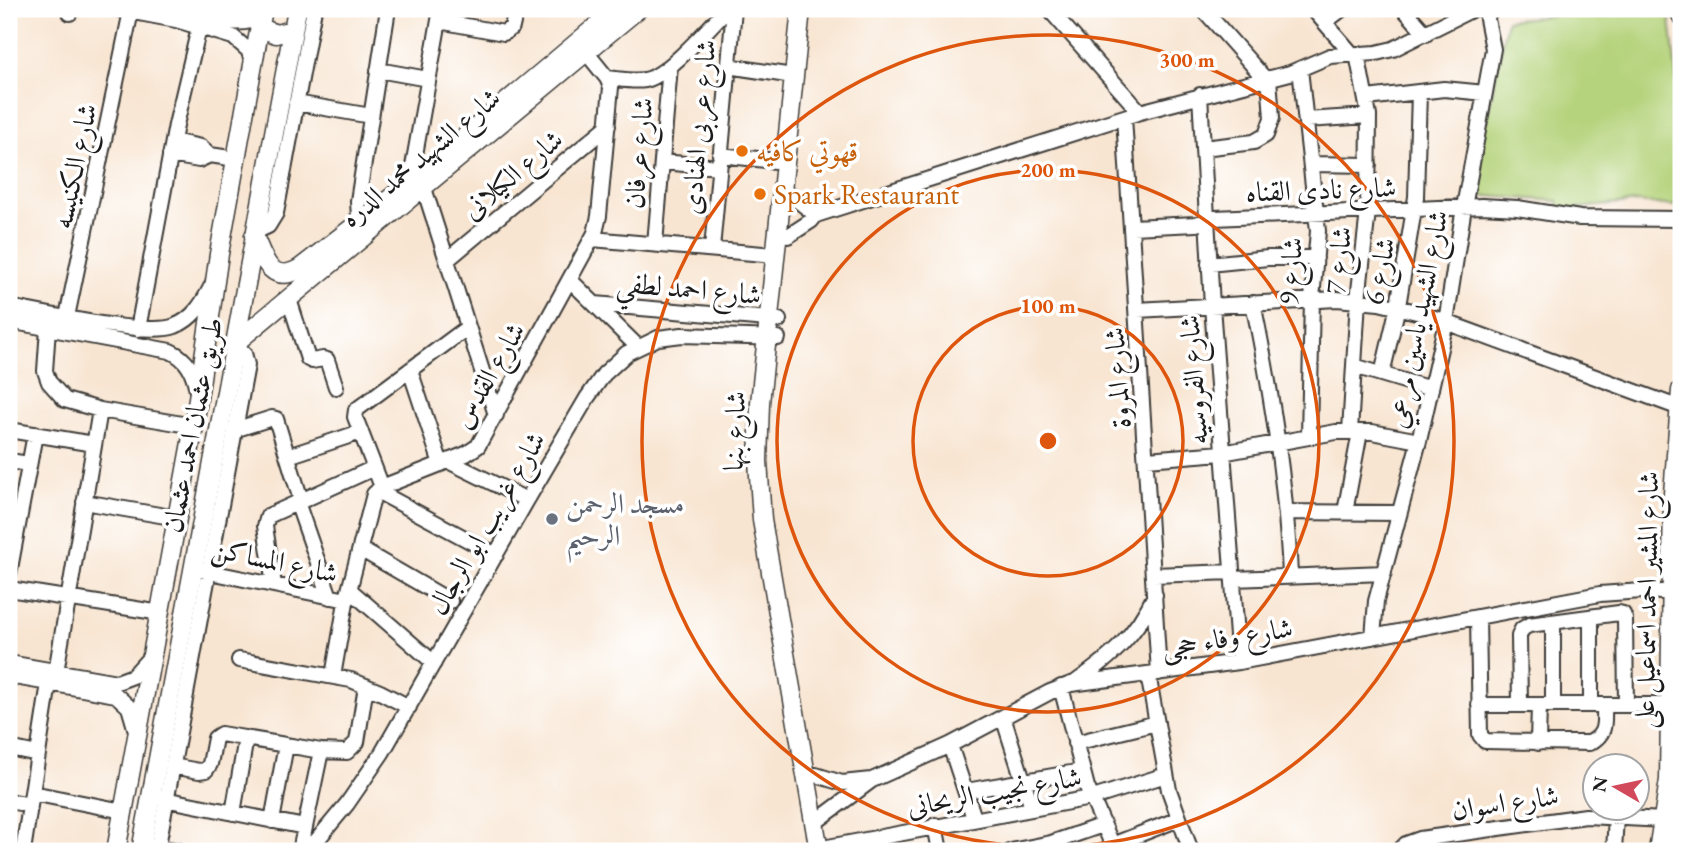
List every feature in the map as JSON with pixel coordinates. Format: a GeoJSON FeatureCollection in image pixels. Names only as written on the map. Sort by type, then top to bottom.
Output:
{"type":"FeatureCollection","features":[{"type":"Feature","properties":{"kind":"main road","name":"طريق عثمان احمد عثمان"},"geometry":{"type":"LineString","coordinates":[[150,848],[165,764],[167,709],[194,604],[230,365],[298,9]]}},
{"type":"Feature","properties":{"kind":"main road","name":"شارع الشهيد محمد الدره"},"geometry":{"type":"LineString","coordinates":[[234,345],[289,299],[365,228],[638,9]]}},
{"type":"Feature","properties":{"kind":"main road","name":"شارع بنها"},"geometry":{"type":"LineString","coordinates":[[801,9],[775,255],[770,421],[771,498],[797,702],[825,850]]}},
{"type":"Feature","properties":{"kind":"main road","name":"شارع بنها"},"geometry":{"type":"LineString","coordinates":[[773,329],[788,236],[812,9]]}},
{"type":"Feature","properties":{"kind":"main road"},"geometry":{"type":"LineString","coordinates":[[1679,9],[1681,15]]}},
{"type":"Feature","properties":{"kind":"main road","name":"شارع الشهيد محمد الدره"},"geometry":{"type":"LineString","coordinates":[[417,185],[615,10]]}},
{"type":"Feature","properties":{"kind":"main road","name":"طريق عثمان احمد عثمان"},"geometry":{"type":"LineString","coordinates":[[116,851],[194,426],[219,254],[261,17]]}},
{"type":"Feature","properties":{"kind":"main road"},"geometry":{"type":"LineString","coordinates":[[261,17],[276,34],[293,30]]}},
{"type":"Feature","properties":{"kind":"main road"},"geometry":{"type":"LineString","coordinates":[[254,55],[274,48],[288,58]]}},
{"type":"Feature","properties":{"kind":"main road","name":"شارع الشهيد محمد الدره"},"geometry":{"type":"LineString","coordinates":[[255,234],[267,265],[276,272],[288,274],[365,228]]}},
{"type":"Feature","properties":{"kind":"main road"},"geometry":{"type":"LineString","coordinates":[[219,254],[224,271],[229,276],[238,275],[250,261]]}},
{"type":"Feature","properties":{"kind":"main road"},"geometry":{"type":"LineString","coordinates":[[204,359],[218,357],[230,365]]}},
{"type":"Feature","properties":{"kind":"main road","name":"شارع المشير احمد اسماعيل على"},"geometry":{"type":"LineString","coordinates":[[1681,399],[1677,495],[1681,675]]}},
{"type":"Feature","properties":{"kind":"main road","name":"شارع المشير احمد اسماعيل على"},"geometry":{"type":"LineString","coordinates":[[1658,851],[1665,820],[1669,780],[1669,705],[1678,589]]}},
{"type":"Feature","properties":{"kind":"main road"},"geometry":{"type":"LineString","coordinates":[[148,681],[161,690],[172,684]]}},
{"type":"Feature","properties":{"kind":"main road"},"geometry":{"type":"LineString","coordinates":[[144,706],[149,701],[156,700],[163,703],[167,709]]}},
{"type":"Feature","properties":{"kind":"main road","name":"شارع بنها"},"geometry":{"type":"LineString","coordinates":[[797,702],[816,775],[818,820]]}},
{"type":"Feature","properties":{"kind":"main road"},"geometry":{"type":"LineString","coordinates":[[1675,843],[1681,774]]}},
{"type":"Feature","properties":{"kind":"street"},"geometry":{"type":"LineString","coordinates":[[255,234],[268,226],[276,213],[314,9]]}},
{"type":"Feature","properties":{"kind":"street"},"geometry":{"type":"LineString","coordinates":[[365,228],[358,201],[388,9]]}},
{"type":"Feature","properties":{"kind":"street"},"geometry":{"type":"LineString","coordinates":[[496,415],[447,260],[417,185],[428,79],[440,15],[504,33],[512,27],[516,9]]}},
{"type":"Feature","properties":{"kind":"street"},"geometry":{"type":"LineString","coordinates":[[586,52],[607,78],[645,80],[655,77],[670,66],[727,9]]}},
{"type":"Feature","properties":{"kind":"street","name":"شارع عربى الهنادى"},"geometry":{"type":"LineString","coordinates":[[712,249],[734,9]]}},
{"type":"Feature","properties":{"kind":"street"},"geometry":{"type":"LineString","coordinates":[[1049,9],[1140,112]]}},
{"type":"Feature","properties":{"kind":"street"},"geometry":{"type":"LineString","coordinates":[[1203,9],[1267,79],[1272,118],[1266,135],[1254,142],[1203,148]]}},
{"type":"Feature","properties":{"kind":"street"},"geometry":{"type":"LineString","coordinates":[[1313,9],[1355,54]]}},
{"type":"Feature","properties":{"kind":"street"},"geometry":{"type":"LineString","coordinates":[[1325,22],[1342,9]]}},
{"type":"Feature","properties":{"kind":"street"},"geometry":{"type":"LineString","coordinates":[[1404,9],[1426,34]]}},
{"type":"Feature","properties":{"kind":"street","name":"شارع الشهيد ياسين مرعي"},"geometry":{"type":"LineString","coordinates":[[1373,637],[1374,612],[1432,389],[1446,322],[1493,49],[1487,19],[1489,9]]}},
{"type":"Feature","properties":{"kind":"street"},"geometry":{"type":"LineString","coordinates":[[125,10],[192,14],[242,23],[261,17]]}},
{"type":"Feature","properties":{"kind":"street","name":"شارع الكنيسه"},"geometry":{"type":"LineString","coordinates":[[66,324],[125,10]]}},
{"type":"Feature","properties":{"kind":"street"},"geometry":{"type":"LineString","coordinates":[[788,236],[816,215],[1140,112],[1267,79],[1330,56],[1394,49],[1466,10]]}},
{"type":"Feature","properties":{"kind":"street"},"geometry":{"type":"LineString","coordinates":[[192,14],[239,41],[254,55]]}},
{"type":"Feature","properties":{"kind":"street"},"geometry":{"type":"LineString","coordinates":[[138,329],[176,125],[192,14]]}},
{"type":"Feature","properties":{"kind":"street","name":"شارع 7"},"geometry":{"type":"LineString","coordinates":[[1345,512],[1355,431],[1353,366],[1368,211],[1369,116],[1355,54]]}},
{"type":"Feature","properties":{"kind":"street","name":"شارع عرفان"},"geometry":{"type":"LineString","coordinates":[[655,244],[670,66]]}},
{"type":"Feature","properties":{"kind":"street"},"geometry":{"type":"LineString","coordinates":[[729,66],[793,76]]}},
{"type":"Feature","properties":{"kind":"street","name":"شارع 9"},"geometry":{"type":"LineString","coordinates":[[1300,69],[1318,231],[1312,299],[1309,436]]}},
{"type":"Feature","properties":{"kind":"street"},"geometry":{"type":"LineString","coordinates":[[378,70],[428,79]]}},
{"type":"Feature","properties":{"kind":"street","name":"شارع القدس"},"geometry":{"type":"LineString","coordinates":[[379,489],[470,452],[478,446],[496,415],[592,239],[599,216],[608,126],[611,87],[607,78]]}},
{"type":"Feature","properties":{"kind":"street"},"geometry":{"type":"LineString","coordinates":[[1367,98],[1455,89],[1485,93]]}},
{"type":"Feature","properties":{"kind":"street","name":"شارع 6"},"geometry":{"type":"LineString","coordinates":[[1382,374],[1398,306],[1415,210],[1419,92]]}},
{"type":"Feature","properties":{"kind":"street","name":"شارع الفروسيه"},"geometry":{"type":"LineString","coordinates":[[1200,95],[1209,264],[1239,662]]}},
{"type":"Feature","properties":{"kind":"street"},"geometry":{"type":"LineString","coordinates":[[296,103],[371,116]]}},
{"type":"Feature","properties":{"kind":"street"},"geometry":{"type":"LineString","coordinates":[[1306,120],[1369,116]]}},
{"type":"Feature","properties":{"kind":"street","name":"شارع المروة"},"geometry":{"type":"LineString","coordinates":[[1124,117],[1155,593],[1153,674],[1157,723],[1166,775],[1178,820],[1191,849]]}},
{"type":"Feature","properties":{"kind":"street"},"geometry":{"type":"LineString","coordinates":[[176,125],[193,152]]}},
{"type":"Feature","properties":{"kind":"street","name":"شارع الكيلانى"},"geometry":{"type":"LineString","coordinates":[[447,260],[608,126]]}},
{"type":"Feature","properties":{"kind":"street"},"geometry":{"type":"LineString","coordinates":[[172,148],[193,152]]}},
{"type":"Feature","properties":{"kind":"street"},"geometry":{"type":"LineString","coordinates":[[167,175],[193,152],[204,148],[210,155],[236,159]]}},
{"type":"Feature","properties":{"kind":"street"},"geometry":{"type":"LineString","coordinates":[[662,162],[785,162]]}},
{"type":"Feature","properties":{"kind":"street"},"geometry":{"type":"LineString","coordinates":[[1311,164],[1369,164]]}},
{"type":"Feature","properties":{"kind":"street"},"geometry":{"type":"LineString","coordinates":[[792,196],[816,215]]}},
{"type":"Feature","properties":{"kind":"street","name":"شارع نادى القناه"},"geometry":{"type":"LineString","coordinates":[[1132,227],[1196,224],[1215,218],[1499,206],[1580,218],[1681,219]]}},
{"type":"Feature","properties":{"kind":"street"},"geometry":{"type":"LineString","coordinates":[[592,239],[775,255]]}},
{"type":"Feature","properties":{"kind":"street"},"geometry":{"type":"LineString","coordinates":[[1209,264],[1268,258],[1316,258]]}},
{"type":"Feature","properties":{"kind":"street"},"geometry":{"type":"LineString","coordinates":[[9,321],[48,328],[66,324],[162,330],[186,321],[205,300],[215,280]]}},
{"type":"Feature","properties":{"kind":"street"},"geometry":{"type":"LineString","coordinates":[[570,280],[637,346]]}},
{"type":"Feature","properties":{"kind":"street"},"geometry":{"type":"LineString","coordinates":[[289,299],[309,359],[327,360],[336,387]]}},
{"type":"Feature","properties":{"kind":"street"},"geometry":{"type":"LineString","coordinates":[[1137,310],[1312,299],[1358,300],[1398,306],[1681,399]]}},
{"type":"Feature","properties":{"kind":"street"},"geometry":{"type":"LineString","coordinates":[[1253,303],[1279,443],[1287,512],[1290,575]]}},
{"type":"Feature","properties":{"kind":"street","name":"شارع احمد لطفي"},"geometry":{"type":"LineString","coordinates":[[595,304],[773,329]]}},
{"type":"Feature","properties":{"kind":"street"},"geometry":{"type":"LineString","coordinates":[[9,307],[176,353],[190,367],[198,397]]}},
{"type":"Feature","properties":{"kind":"street"},"geometry":{"type":"LineString","coordinates":[[333,676],[371,501],[379,489],[355,415],[356,410],[468,327]]}},
{"type":"Feature","properties":{"kind":"street"},"geometry":{"type":"LineString","coordinates":[[48,328],[45,371],[49,382],[65,400],[100,410],[194,426]]}},
{"type":"Feature","properties":{"kind":"street","name":"شارع غريب ابو الرجال"},"geometry":{"type":"LineString","coordinates":[[308,851],[366,779],[591,392],[615,363],[637,346],[658,338],[773,329]]}},
{"type":"Feature","properties":{"kind":"street"},"geometry":{"type":"LineString","coordinates":[[200,569],[247,365],[244,353],[234,345]]}},
{"type":"Feature","properties":{"kind":"street"},"geometry":{"type":"LineString","coordinates":[[1353,366],[1432,389]]}},
{"type":"Feature","properties":{"kind":"street"},"geometry":{"type":"LineString","coordinates":[[410,370],[445,463],[527,500]]}},
{"type":"Feature","properties":{"kind":"street"},"geometry":{"type":"LineString","coordinates":[[23,851],[100,410]]}},
{"type":"Feature","properties":{"kind":"street"},"geometry":{"type":"LineString","coordinates":[[234,430],[273,418],[277,420],[299,501],[330,597]]}},
{"type":"Feature","properties":{"kind":"street"},"geometry":{"type":"LineString","coordinates":[[9,429],[94,444]]}},
{"type":"Feature","properties":{"kind":"street"},"geometry":{"type":"LineString","coordinates":[[1147,459],[1222,453],[1309,436],[1355,431],[1419,441]]}},
{"type":"Feature","properties":{"kind":"street"},"geometry":{"type":"LineString","coordinates":[[288,456],[360,432]]}},
{"type":"Feature","properties":{"kind":"street"},"geometry":{"type":"LineString","coordinates":[[9,574],[12,534],[35,434]]}},
{"type":"Feature","properties":{"kind":"street"},"geometry":{"type":"LineString","coordinates":[[9,461],[29,464]]}},
{"type":"Feature","properties":{"kind":"street"},"geometry":{"type":"LineString","coordinates":[[274,585],[265,526],[270,514],[374,468]]}},
{"type":"Feature","properties":{"kind":"street"},"geometry":{"type":"LineString","coordinates":[[379,489],[496,555]]}},
{"type":"Feature","properties":{"kind":"street"},"geometry":{"type":"LineString","coordinates":[[84,502],[177,518]]}},
{"type":"Feature","properties":{"kind":"street"},"geometry":{"type":"LineString","coordinates":[[1287,512],[1399,513]]}},
{"type":"Feature","properties":{"kind":"street"},"geometry":{"type":"LineString","coordinates":[[360,549],[450,601]]}},
{"type":"Feature","properties":{"kind":"street","name":"شارع المساكن"},"geometry":{"type":"LineString","coordinates":[[200,569],[330,597],[349,595]]}},
{"type":"Feature","properties":{"kind":"street"},"geometry":{"type":"LineString","coordinates":[[1154,575],[1384,573]]}},
{"type":"Feature","properties":{"kind":"street"},"geometry":{"type":"LineString","coordinates":[[9,589],[161,613]]}},
{"type":"Feature","properties":{"kind":"street","name":"شارع وفاء حجى"},"geometry":{"type":"LineString","coordinates":[[818,820],[872,780],[950,745],[1075,682],[1239,662],[1614,592],[1678,589]]}},
{"type":"Feature","properties":{"kind":"street"},"geometry":{"type":"LineString","coordinates":[[1075,682],[1124,644],[1144,617],[1155,593]]}},
{"type":"Feature","properties":{"kind":"street"},"geometry":{"type":"LineString","coordinates":[[349,595],[434,663]]}},
{"type":"Feature","properties":{"kind":"street"},"geometry":{"type":"LineString","coordinates":[[194,604],[165,764],[202,771],[210,764],[214,741],[218,735],[225,734],[342,753],[354,746],[366,686]]}},
{"type":"Feature","properties":{"kind":"street"},"geometry":{"type":"LineString","coordinates":[[1520,705],[1520,634],[1527,625],[1619,613],[1625,617],[1626,705]]}},
{"type":"Feature","properties":{"kind":"street"},"geometry":{"type":"LineString","coordinates":[[1478,617],[1480,735],[1485,741],[1538,743],[1585,743],[1597,739],[1604,729],[1597,705],[1591,617]]}},
{"type":"Feature","properties":{"kind":"street"},"geometry":{"type":"LineString","coordinates":[[1538,743],[1546,705],[1553,622]]}},
{"type":"Feature","properties":{"kind":"street"},"geometry":{"type":"LineString","coordinates":[[9,676],[121,682],[133,676],[153,654]]}},
{"type":"Feature","properties":{"kind":"street"},"geometry":{"type":"LineString","coordinates":[[239,660],[333,676],[366,686],[409,707]]}},
{"type":"Feature","properties":{"kind":"street"},"geometry":{"type":"LineString","coordinates":[[9,663],[116,695],[129,707],[137,734]]}},
{"type":"Feature","properties":{"kind":"street"},"geometry":{"type":"LineString","coordinates":[[1061,687],[1082,771],[1113,848],[1178,820]]}},
{"type":"Feature","properties":{"kind":"street"},"geometry":{"type":"LineString","coordinates":[[1479,705],[1669,705]]}},
{"type":"Feature","properties":{"kind":"street"},"geometry":{"type":"LineString","coordinates":[[1003,716],[1032,808]]}},
{"type":"Feature","properties":{"kind":"street"},"geometry":{"type":"LineString","coordinates":[[1075,743],[1157,723]]}},
{"type":"Feature","properties":{"kind":"street"},"geometry":{"type":"LineString","coordinates":[[233,813],[246,738]]}},
{"type":"Feature","properties":{"kind":"street"},"geometry":{"type":"LineString","coordinates":[[272,821],[286,745]]}},
{"type":"Feature","properties":{"kind":"street"},"geometry":{"type":"LineString","coordinates":[[950,745],[974,818]]}},
{"type":"Feature","properties":{"kind":"street"},"geometry":{"type":"LineString","coordinates":[[9,748],[38,754]]}},
{"type":"Feature","properties":{"kind":"street"},"geometry":{"type":"LineString","coordinates":[[300,851],[321,751]]}},
{"type":"Feature","properties":{"kind":"street"},"geometry":{"type":"LineString","coordinates":[[966,791],[1082,771]]}},
{"type":"Feature","properties":{"kind":"street"},"geometry":{"type":"LineString","coordinates":[[816,775],[842,783],[872,780]]}},
{"type":"Feature","properties":{"kind":"street","name":"شارع نجيب الريحانى"},"geometry":{"type":"LineString","coordinates":[[825,850],[935,825],[1091,798],[1166,775]]}},
{"type":"Feature","properties":{"kind":"street"},"geometry":{"type":"LineString","coordinates":[[159,798],[305,827]]}},
{"type":"Feature","properties":{"kind":"street"},"geometry":{"type":"LineString","coordinates":[[9,801],[31,799],[123,811]]}},
{"type":"Feature","properties":{"kind":"street","name":"شارع اسوان"},"geometry":{"type":"LineString","coordinates":[[1399,851],[1406,844],[1420,839],[1582,817]]}},
{"type":"Feature","properties":{"kind":"street","name":"شارع اسوان"},"geometry":{"type":"LineString","coordinates":[[1652,819],[1665,820]]}},
{"type":"Feature","properties":{"kind":"street"},"geometry":{"type":"LineString","coordinates":[[1614,851],[1616,822]]}},
{"type":"Feature","properties":{"kind":"street"},"geometry":{"type":"LineString","coordinates":[[935,825],[940,851]]}},
{"type":"Feature","properties":{"kind":"street"},"geometry":{"type":"LineString","coordinates":[[1011,851],[1051,843],[1103,825]]}},
{"type":"Feature","properties":{"kind":"street"},"geometry":{"type":"LineString","coordinates":[[150,848],[180,851]]}},
{"type":"Feature","properties":{"kind":"green space"},"geometry":{"type":"Polygon","coordinates":[[[1621,9],[1669,9],[1681,121],[1681,198],[1673,206],[1639,202],[1559,210],[1558,201],[1471,195],[1507,20],[1621,9]]]}},
{"type":"Feature","properties":{"kind":"place","name":"قهوتي كافيه"},"geometry":{"type":"Point","coordinates":[742,151]}},
{"type":"Feature","properties":{"kind":"place","name":"Spark Restaurant"},"geometry":{"type":"Point","coordinates":[760,194]}},
{"type":"Feature","properties":{"kind":"place","name":"مسجد الرحمن الرحيم"},"geometry":{"type":"Point","coordinates":[552,519]}}]}
